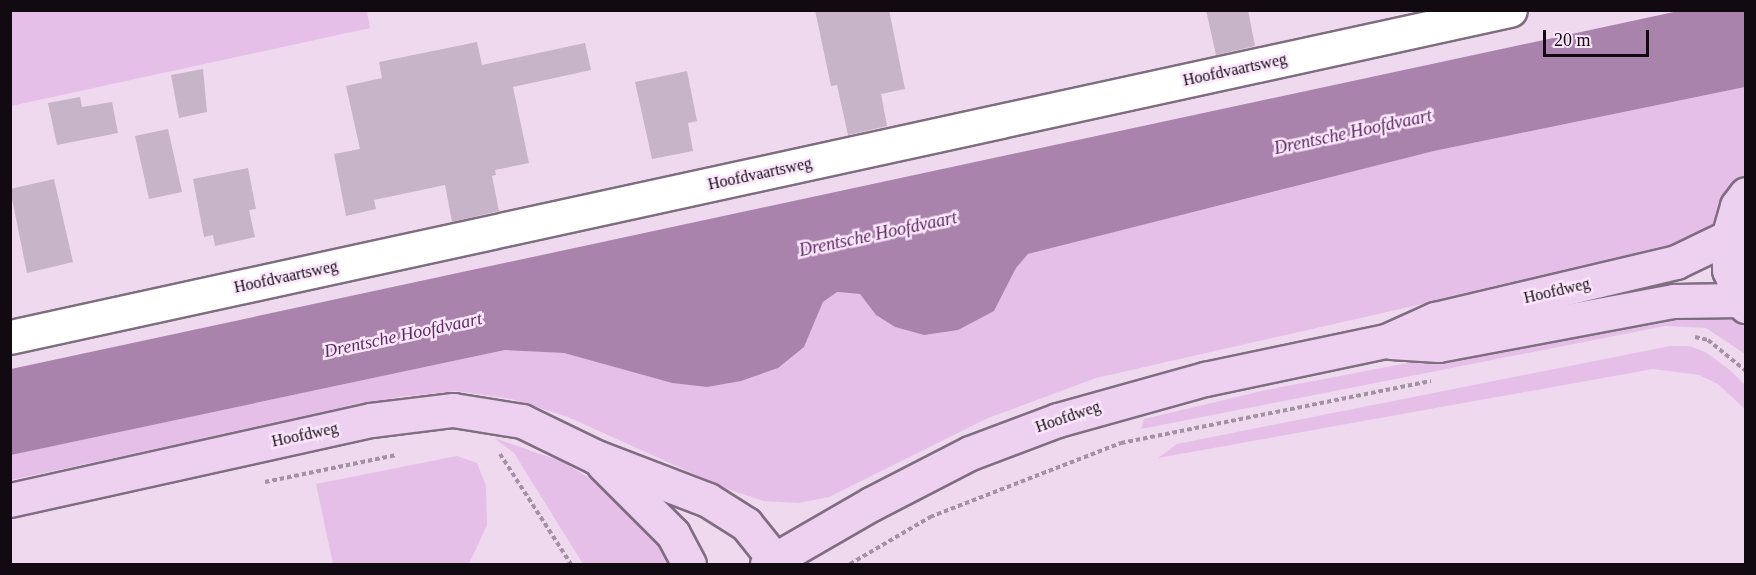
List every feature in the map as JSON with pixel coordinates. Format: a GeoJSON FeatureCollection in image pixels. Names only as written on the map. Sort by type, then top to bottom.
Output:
{"type":"FeatureCollection","features":[{"type":"Feature","properties":{"kind":"main road"},"geometry":{"type":"LineString","coordinates":[[1743,303],[1729,270],[1728,237],[1737,206],[1746,194]]}},
{"type":"Feature","properties":{"kind":"main road","name":"Hoofdweg"},"geometry":{"type":"LineString","coordinates":[[10,500],[371,420],[453,410],[522,422],[596,457],[708,500],[746,524],[771,562],[871,504],[970,453],[1058,420],[1205,379],[1386,341],[1435,319],[1676,262],[1728,237]]}},
{"type":"Feature","properties":{"kind":"main road","name":"Hoofdweg"},"geometry":{"type":"LineString","coordinates":[[1386,341],[1438,345],[1674,301],[1743,303]]}},
{"type":"Feature","properties":{"kind":"main road","name":"Hoofdweg"},"geometry":{"type":"LineString","coordinates":[[596,457],[667,527],[689,564]]}},
{"type":"Feature","properties":{"kind":"street","name":"Hoofdvaartsweg"},"geometry":{"type":"LineString","coordinates":[[10,337],[1510,10]]}},
{"type":"Feature","properties":{"kind":"path"},"geometry":{"type":"LineString","coordinates":[[1689,336],[1708,340],[1746,371]]}},
{"type":"Feature","properties":{"kind":"path"},"geometry":{"type":"LineString","coordinates":[[850,564],[930,518],[1121,443],[1433,381]]}},
{"type":"Feature","properties":{"kind":"path"},"geometry":{"type":"LineString","coordinates":[[492,446],[506,459],[571,564]]}},
{"type":"Feature","properties":{"kind":"path"},"geometry":{"type":"LineString","coordinates":[[254,484],[405,453]]}},
{"type":"Feature","properties":{"kind":"shaded area"},"geometry":{"type":"Polygon","coordinates":[[[11,11],[367,11],[370,28],[11,106],[11,11]]]}},
{"type":"Feature","properties":{"kind":"shaded area"},"geometry":{"type":"Polygon","coordinates":[[[1745,87],[1745,174],[1721,216],[1702,234],[1656,251],[1096,378],[988,418],[829,497],[799,503],[763,501],[725,488],[568,417],[511,399],[456,391],[399,397],[11,480],[10,455],[505,350],[564,353],[672,383],[707,387],[804,347],[823,302],[836,292],[860,294],[876,315],[895,327],[924,335],[994,311],[1016,268],[1028,254],[1434,151],[1745,87]]]}},
{"type":"Feature","properties":{"kind":"shaded area"},"geometry":{"type":"Polygon","coordinates":[[[1675,312],[1714,313],[1734,320],[1745,327],[1745,354],[1706,328],[1665,326],[1141,429],[1144,419],[1266,390],[1675,312]]]}},
{"type":"Feature","properties":{"kind":"shaded area"},"geometry":{"type":"Polygon","coordinates":[[[1670,346],[1690,346],[1707,353],[1730,370],[1745,385],[1745,409],[1718,384],[1699,375],[1653,369],[1158,458],[1177,444],[1670,346]]]}},
{"type":"Feature","properties":{"kind":"shaded area"},"geometry":{"type":"Polygon","coordinates":[[[494,438],[563,462],[604,487],[671,555],[671,564],[583,564],[514,453],[494,438]]]}},
{"type":"Feature","properties":{"kind":"shaded area"},"geometry":{"type":"Polygon","coordinates":[[[457,456],[477,463],[486,486],[487,525],[469,564],[333,564],[316,484],[457,456]]]}},
{"type":"Feature","properties":{"kind":"water","name":"Drentsche Hoofdvaart"},"geometry":{"type":"Polygon","coordinates":[[[1683,10],[1745,11],[1745,87],[1434,151],[1028,254],[1016,268],[994,311],[958,330],[924,335],[895,327],[876,315],[860,294],[837,292],[823,302],[804,347],[778,368],[741,381],[707,387],[672,383],[564,353],[505,350],[11,455],[11,369],[1683,10]]]}},
{"type":"Feature","properties":{"kind":"building"},"geometry":{"type":"Polygon","coordinates":[[[815,10],[889,10],[905,89],[881,94],[887,126],[848,135],[837,85],[831,86],[815,10]]]}},
{"type":"Feature","properties":{"kind":"building"},"geometry":{"type":"Polygon","coordinates":[[[1206,10],[1248,10],[1255,46],[1216,55],[1206,10]]]}},
{"type":"Feature","properties":{"kind":"building"},"geometry":{"type":"Polygon","coordinates":[[[477,42],[482,65],[585,43],[591,70],[513,87],[529,163],[495,170],[496,175],[492,176],[499,211],[452,222],[445,185],[374,200],[376,209],[346,216],[334,154],[360,149],[346,86],[382,78],[379,62],[477,42]]]}},
{"type":"Feature","properties":{"kind":"building"},"geometry":{"type":"Polygon","coordinates":[[[203,69],[207,112],[179,118],[171,75],[203,69]]]}},
{"type":"Feature","properties":{"kind":"building"},"geometry":{"type":"Polygon","coordinates":[[[687,71],[697,121],[688,123],[693,151],[652,159],[635,82],[687,71]]]}},
{"type":"Feature","properties":{"kind":"building"},"geometry":{"type":"Polygon","coordinates":[[[80,97],[82,107],[112,102],[118,133],[57,145],[48,103],[80,97]]]}},
{"type":"Feature","properties":{"kind":"building"},"geometry":{"type":"Polygon","coordinates":[[[168,129],[182,192],[149,199],[135,136],[168,129]]]}},
{"type":"Feature","properties":{"kind":"building"},"geometry":{"type":"Polygon","coordinates":[[[248,168],[256,209],[249,210],[255,237],[215,246],[213,235],[204,237],[193,179],[248,168]]]}},
{"type":"Feature","properties":{"kind":"building"},"geometry":{"type":"Polygon","coordinates":[[[54,179],[73,262],[27,273],[10,189],[54,179]]]}}]}
